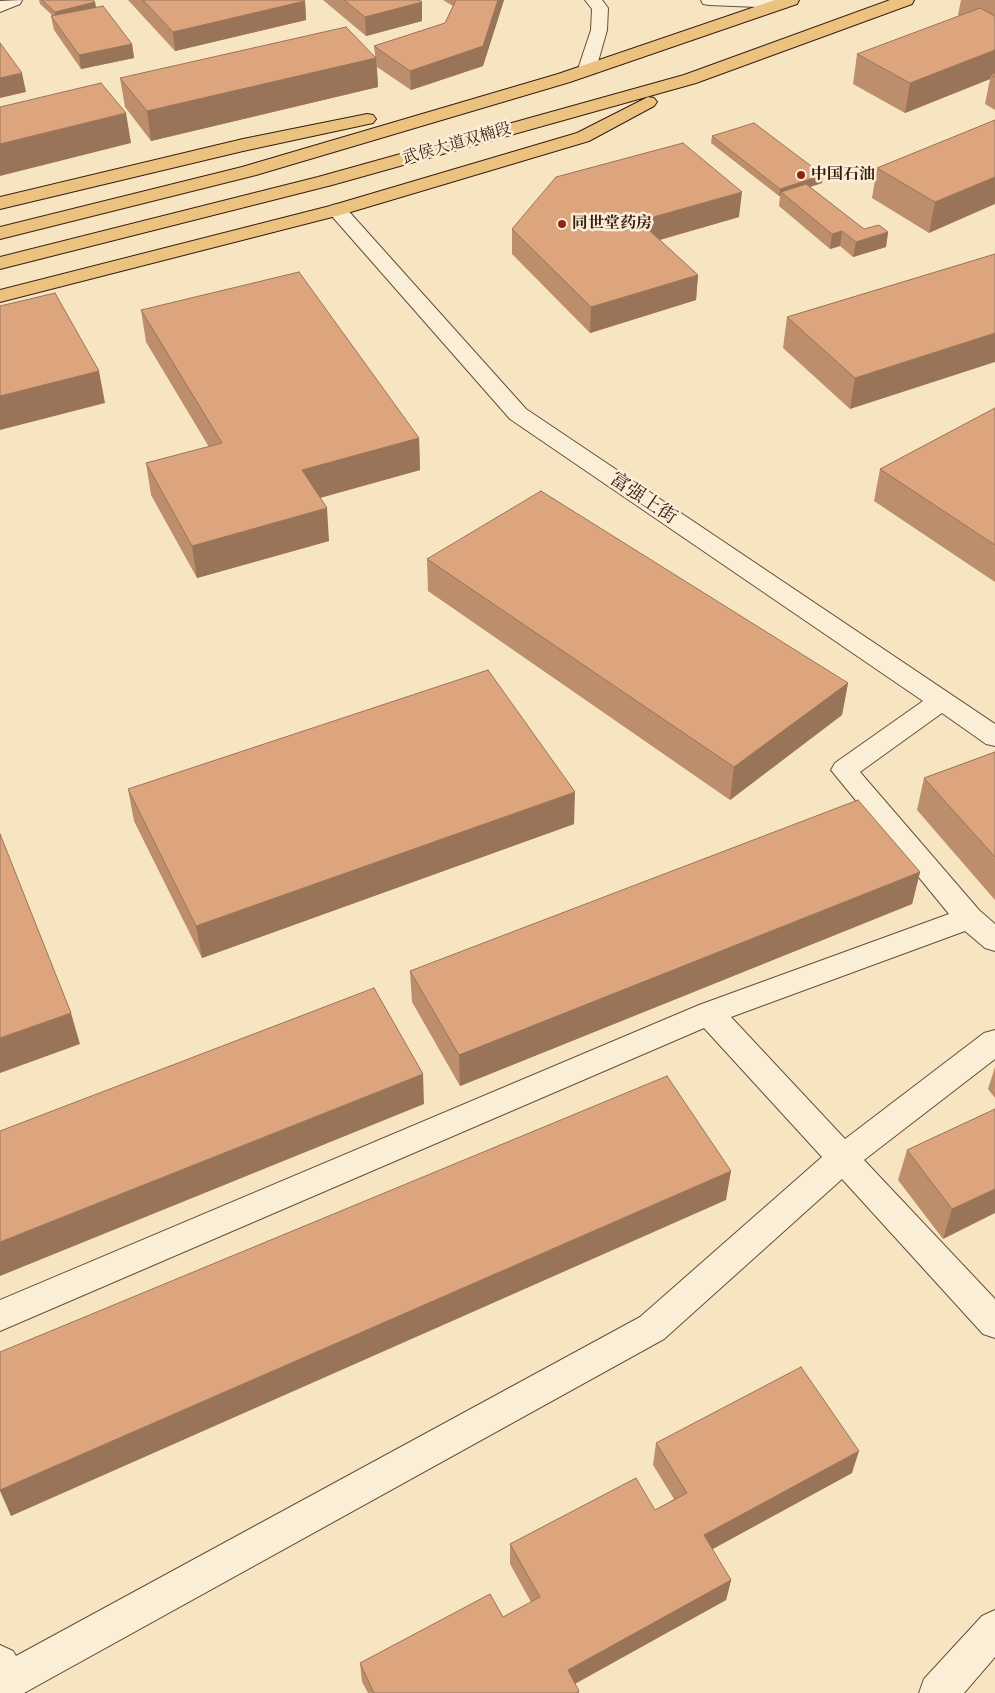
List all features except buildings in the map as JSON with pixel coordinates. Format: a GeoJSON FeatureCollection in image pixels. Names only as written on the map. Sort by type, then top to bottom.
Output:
{"type":"FeatureCollection","features":[{"type":"Feature","properties":{"kind":"main road","name":"武侯大道双楠段"},"geometry":{"type":"LineString","coordinates":[[0,263],[325,182],[690,79],[906,0]]}},
{"type":"Feature","properties":{"kind":"main road","name":"武侯大道双楠段"},"geometry":{"type":"LineString","coordinates":[[0,233],[250,171],[564,78],[786,2]]}},
{"type":"Feature","properties":{"kind":"main road"},"geometry":{"type":"LineString","coordinates":[[0,203],[243,145],[564,78]]}},
{"type":"Feature","properties":{"kind":"main road"},"geometry":{"type":"LineString","coordinates":[[0,296],[337,210],[583,138],[690,79]]}},
{"type":"Feature","properties":{"kind":"street"},"geometry":{"type":"LineString","coordinates":[[0,7],[14,0]]}},
{"type":"Feature","properties":{"kind":"street"},"geometry":{"type":"LineString","coordinates":[[587,69],[599,30],[600,8],[593,0]]}},
{"type":"Feature","properties":{"kind":"street"},"geometry":{"type":"LineString","coordinates":[[709,0],[786,2]]}},
{"type":"Feature","properties":{"kind":"street","name":"富强上街"},"geometry":{"type":"LineString","coordinates":[[337,210],[518,414],[995,737]]}},
{"type":"Feature","properties":{"kind":"street"},"geometry":{"type":"LineString","coordinates":[[941,701],[844,770],[969,918],[995,940]]}},
{"type":"Feature","properties":{"kind":"street"},"geometry":{"type":"LineString","coordinates":[[0,1316],[709,1013],[969,918]]}},
{"type":"Feature","properties":{"kind":"street"},"geometry":{"type":"LineString","coordinates":[[709,1013],[995,1323]]}},
{"type":"Feature","properties":{"kind":"street"},"geometry":{"type":"LineString","coordinates":[[0,1664],[6,1682],[652,1328],[843,1158],[995,1042]]}},
{"type":"Feature","properties":{"kind":"street"},"geometry":{"type":"LineString","coordinates":[[938,1693],[995,1629]]}},
{"type":"Feature","properties":{"kind":"place","name":"中国石油"},"geometry":{"type":"Point","coordinates":[801,175]}},
{"type":"Feature","properties":{"kind":"place","name":"同世堂药房"},"geometry":{"type":"Point","coordinates":[562,224]}}]}
